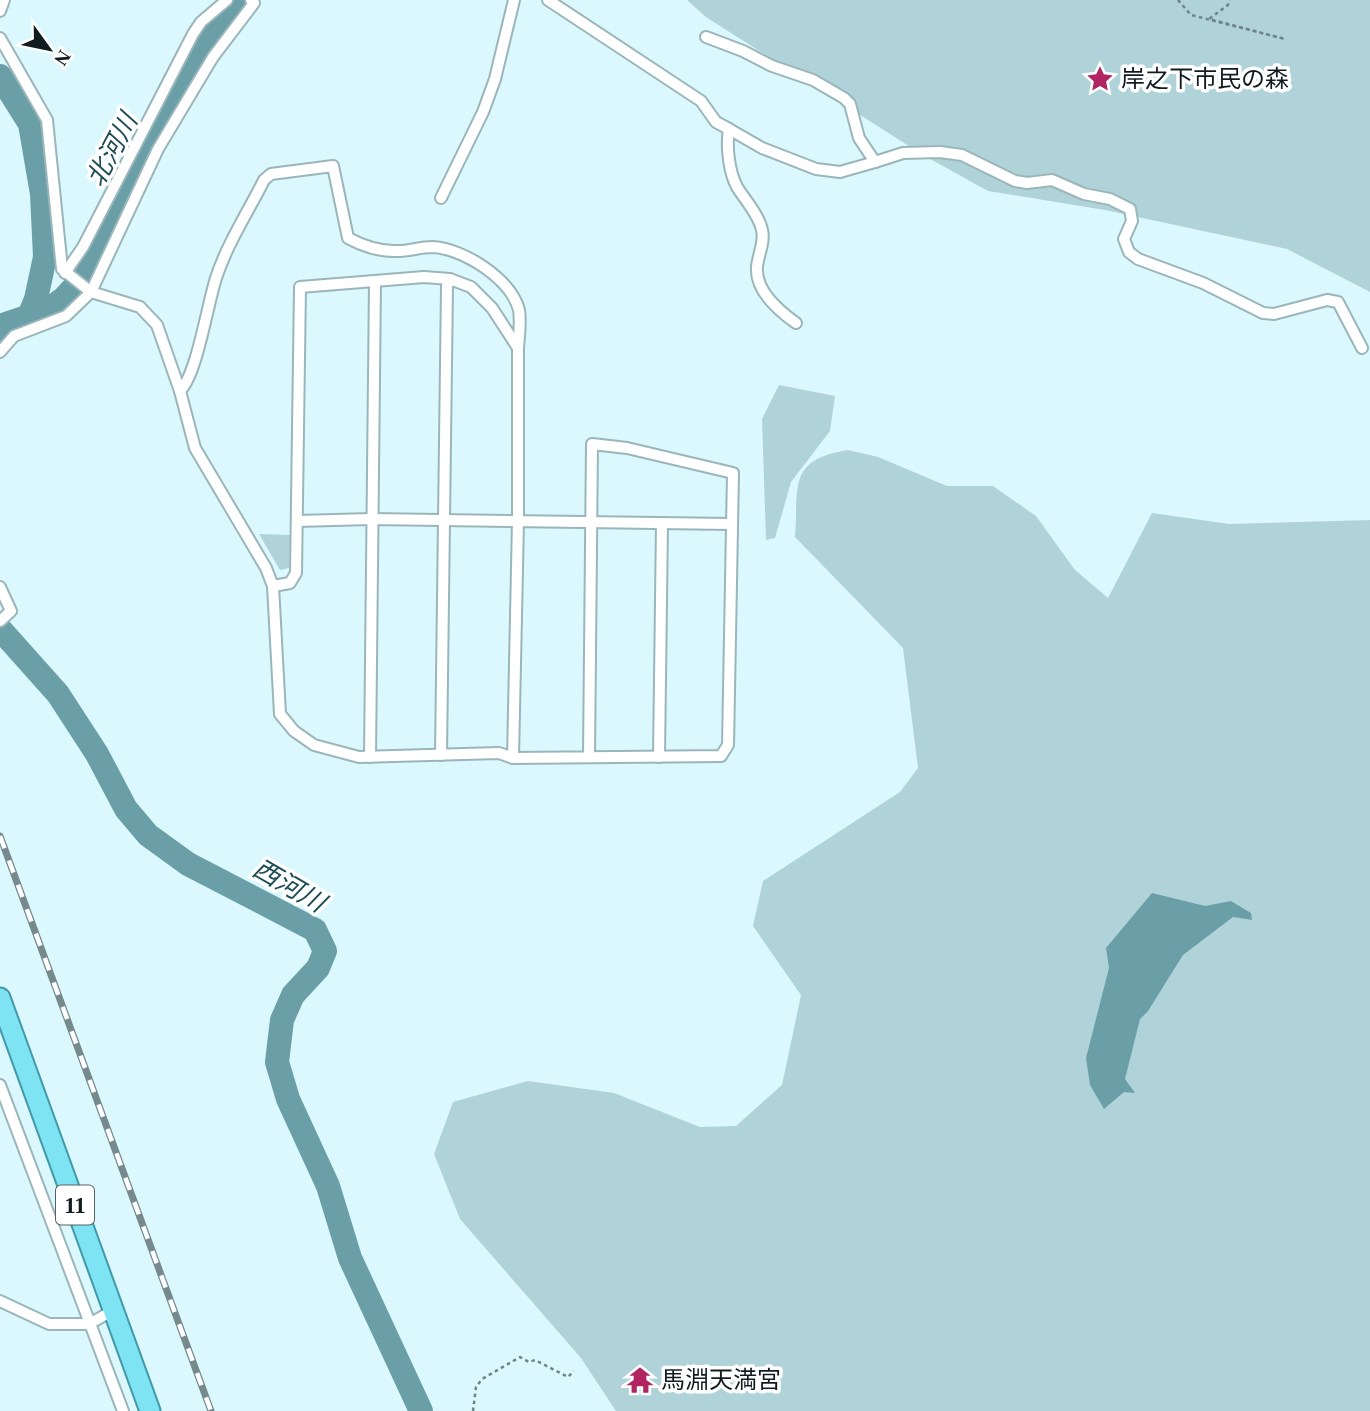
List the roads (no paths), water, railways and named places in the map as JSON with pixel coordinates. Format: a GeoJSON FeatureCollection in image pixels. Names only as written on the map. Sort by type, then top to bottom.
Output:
{"type":"FeatureCollection","features":[{"type":"Feature","properties":{"kind":"highway","name":"11"},"geometry":{"type":"LineString","coordinates":[[0,998],[150,1411]]}},
{"type":"Feature","properties":{"kind":"street"},"geometry":{"type":"LineString","coordinates":[[0,11],[4,0]]}},
{"type":"Feature","properties":{"kind":"street"},"geometry":{"type":"LineString","coordinates":[[67,275],[193,34],[201,22],[227,0]]}},
{"type":"Feature","properties":{"kind":"street"},"geometry":{"type":"LineString","coordinates":[[441,198],[483,112],[495,79],[514,0]]}},
{"type":"Feature","properties":{"kind":"street"},"geometry":{"type":"LineString","coordinates":[[548,0],[701,101],[716,122],[762,148],[816,169],[840,172],[903,153],[940,152],[962,155],[1015,181],[1027,183],[1052,180],[1084,194],[1110,198],[1130,209],[1132,221],[1124,239],[1129,252],[1138,259],[1203,283],[1263,313],[1274,314],[1327,300],[1338,302],[1362,348]]}},
{"type":"Feature","properties":{"kind":"street"},"geometry":{"type":"LineString","coordinates":[[0,352],[14,336],[66,316],[89,290],[158,149],[213,57],[233,33],[254,2],[252,1]]}},
{"type":"Feature","properties":{"kind":"street"},"geometry":{"type":"LineString","coordinates":[[706,37],[772,66],[813,80],[844,98],[850,104],[859,138],[875,162]]}},
{"type":"Feature","properties":{"kind":"street"},"geometry":{"type":"LineString","coordinates":[[0,38],[47,120],[59,259],[67,275],[89,290],[140,307],[157,325],[180,391],[195,448],[266,568],[273,586],[280,714],[294,731],[314,745],[359,757],[499,753],[513,758],[721,756],[728,745],[733,474],[603,444],[592,444],[589,757]]}},
{"type":"Feature","properties":{"kind":"street"},"geometry":{"type":"LineString","coordinates":[[729,129],[727,141],[735,184],[762,229],[762,244],[756,270],[764,291],[778,310],[796,323]]}},
{"type":"Feature","properties":{"kind":"street"},"geometry":{"type":"LineString","coordinates":[[180,391],[187,384],[192,371],[216,277],[264,180],[271,174],[333,166],[348,238],[359,244],[394,251],[433,247],[458,252],[480,262],[512,296],[519,311],[513,758]]}},
{"type":"Feature","properties":{"kind":"street"},"geometry":{"type":"LineString","coordinates":[[273,586],[290,583],[296,573],[300,287],[425,276],[450,279],[471,287],[485,301],[518,348]]}},
{"type":"Feature","properties":{"kind":"street"},"geometry":{"type":"LineString","coordinates":[[441,755],[447,286],[450,279]]}},
{"type":"Feature","properties":{"kind":"street"},"geometry":{"type":"LineString","coordinates":[[370,757],[375,282]]}},
{"type":"Feature","properties":{"kind":"street"},"geometry":{"type":"LineString","coordinates":[[297,521],[371,519],[732,524]]}},
{"type":"Feature","properties":{"kind":"street"},"geometry":{"type":"LineString","coordinates":[[659,757],[662,523]]}},
{"type":"Feature","properties":{"kind":"street"},"geometry":{"type":"LineString","coordinates":[[0,587],[11,611],[3,618]]}},
{"type":"Feature","properties":{"kind":"street"},"geometry":{"type":"LineString","coordinates":[[0,1084],[124,1411]]}},
{"type":"Feature","properties":{"kind":"street"},"geometry":{"type":"LineString","coordinates":[[0,1301],[49,1324],[89,1324],[114,1310]]}},
{"type":"Feature","properties":{"kind":"waterway","name":"北河川"},"geometry":{"type":"LineString","coordinates":[[0,330],[6,324],[48,310],[64,298],[87,273],[95,245],[158,132],[186,71],[243,0]]}},
{"type":"Feature","properties":{"kind":"waterway","name":"西河川"},"geometry":{"type":"LineString","coordinates":[[0,76],[30,124],[42,194],[45,257],[36,299],[29,316]]}},
{"type":"Feature","properties":{"kind":"waterway","name":"西河川"},"geometry":{"type":"LineString","coordinates":[[0,629],[58,694],[97,754],[126,809],[148,835],[188,864],[315,930],[325,951],[318,968],[293,995],[282,1020],[277,1062],[288,1099],[328,1186],[350,1258],[421,1411]]}},
{"type":"Feature","properties":{"kind":"railway"},"geometry":{"type":"LineString","coordinates":[[0,836],[211,1411]]}},
{"type":"Feature","properties":{"kind":"place","name":"岸之下市民の森"},"geometry":{"type":"Point","coordinates":[1100,79]}},
{"type":"Feature","properties":{"kind":"place","name":"馬淵天満宮"},"geometry":{"type":"Point","coordinates":[640,1380]}}]}
